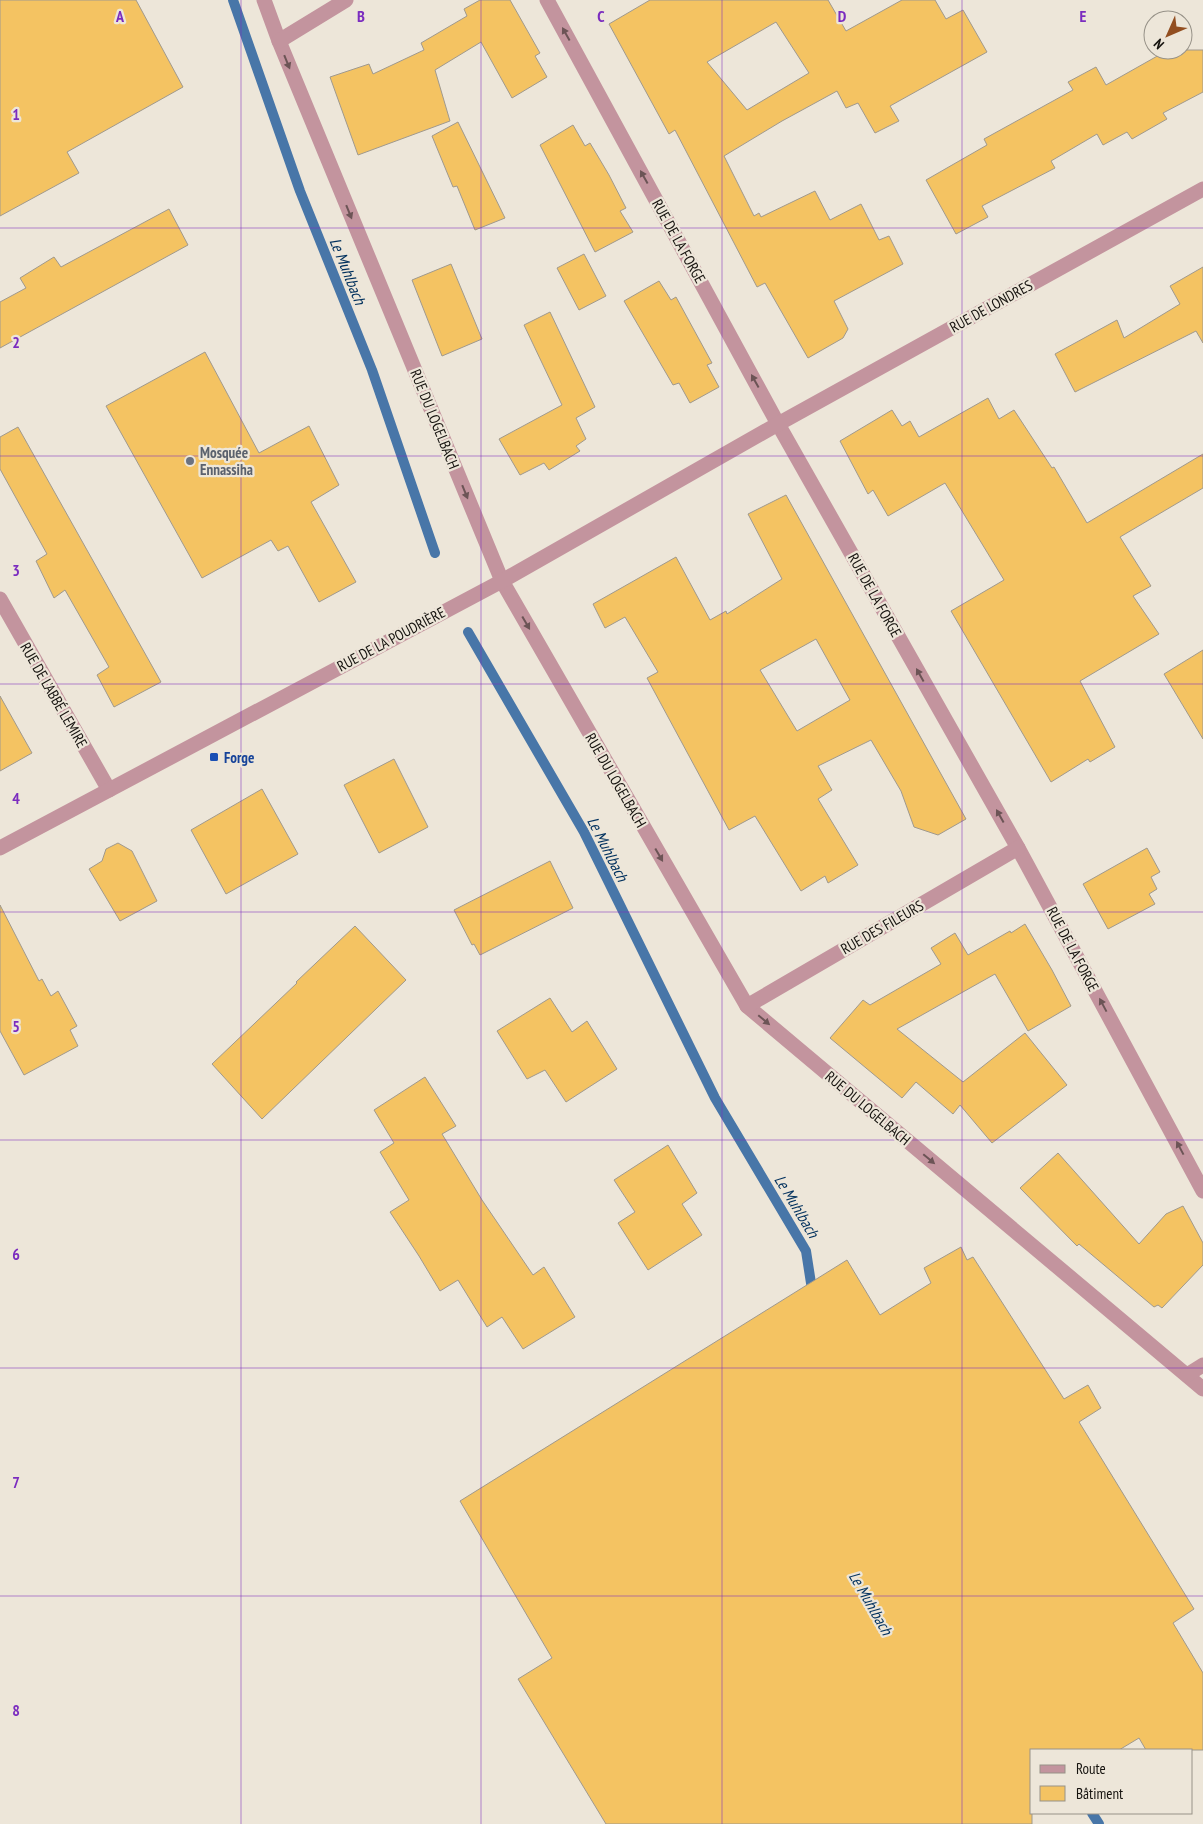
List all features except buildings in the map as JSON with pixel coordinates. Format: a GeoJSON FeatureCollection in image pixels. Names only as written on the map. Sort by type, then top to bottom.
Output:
{"type":"FeatureCollection","features":[{"type":"Feature","properties":{"kind":"street","name":"RUE DU LOGELBACH"},"geometry":{"type":"LineString","coordinates":[[264,0],[279,41],[502,580],[746,1006],[1203,1389]]}},
{"type":"Feature","properties":{"kind":"street"},"geometry":{"type":"LineString","coordinates":[[279,41],[346,0]]}},
{"type":"Feature","properties":{"kind":"street","name":"RUE DE LA FORGE"},"geometry":{"type":"LineString","coordinates":[[547,0],[778,424],[1018,848],[1203,1191]]}},
{"type":"Feature","properties":{"kind":"street","name":"RUE DE LONDRES"},"geometry":{"type":"LineString","coordinates":[[778,424],[1203,189]]}},
{"type":"Feature","properties":{"kind":"street","name":"RUE DE LA POUDRIÈRE"},"geometry":{"type":"LineString","coordinates":[[0,848],[502,580],[778,424]]}},
{"type":"Feature","properties":{"kind":"street","name":"RUE DE L'ABBÉ LEMIRE"},"geometry":{"type":"LineString","coordinates":[[0,599],[109,790]]}},
{"type":"Feature","properties":{"kind":"street","name":"RUE DES FILEURS"},"geometry":{"type":"LineString","coordinates":[[746,1006],[1018,848]]}},
{"type":"Feature","properties":{"kind":"street"},"geometry":{"type":"LineString","coordinates":[[1187,1374],[1203,1365]]}},
{"type":"Feature","properties":{"kind":"waterway","name":"Le Muhlbach"},"geometry":{"type":"LineString","coordinates":[[233,0],[300,191],[372,370],[435,553]]}},
{"type":"Feature","properties":{"kind":"waterway","name":"Le Muhlbach"},"geometry":{"type":"LineString","coordinates":[[468,632],[584,832],[715,1098],[806,1251],[813,1296]]}},
{"type":"Feature","properties":{"kind":"waterway","name":"Le Muhlbach"},"geometry":{"type":"LineString","coordinates":[[1093,1814],[1099,1824]]}},
{"type":"Feature","properties":{"kind":"place","name":"Mosquée Ennassiha"},"geometry":{"type":"Point","coordinates":[190,461]}},
{"type":"Feature","properties":{"kind":"place","name":"Forge"},"geometry":{"type":"Point","coordinates":[214,757]}}]}
